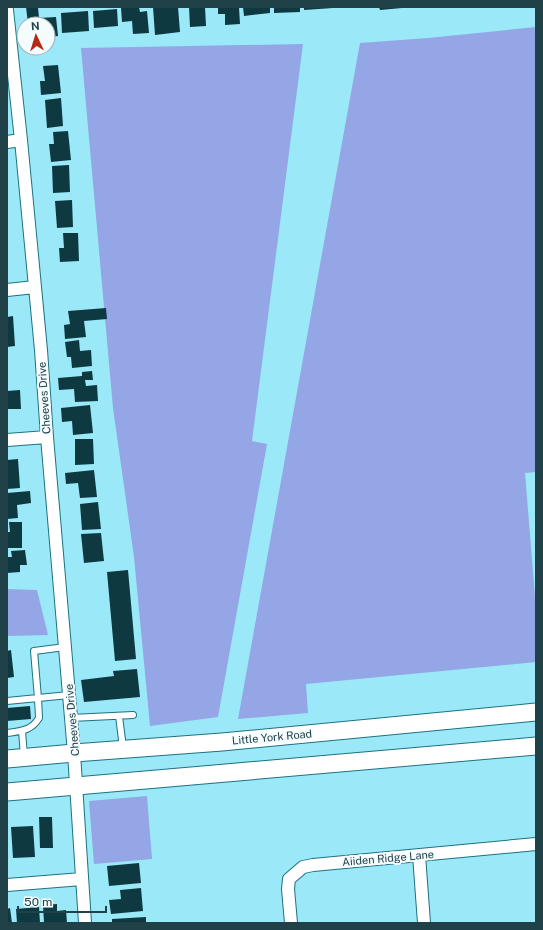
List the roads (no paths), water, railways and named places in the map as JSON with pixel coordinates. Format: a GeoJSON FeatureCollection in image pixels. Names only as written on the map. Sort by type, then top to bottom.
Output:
{"type":"FeatureCollection","features":[{"type":"Feature","properties":{"kind":"main road","name":"Little York Road"},"geometry":{"type":"LineString","coordinates":[[7,759],[230,741],[536,712]]}},
{"type":"Feature","properties":{"kind":"main road"},"geometry":{"type":"LineString","coordinates":[[7,792],[536,746]]}},
{"type":"Feature","properties":{"kind":"street","name":"Cheeves Drive"},"geometry":{"type":"LineString","coordinates":[[7,10],[22,140],[35,287],[74,753],[85,923]]}},
{"type":"Feature","properties":{"kind":"street"},"geometry":{"type":"LineString","coordinates":[[7,142],[22,140]]}},
{"type":"Feature","properties":{"kind":"street"},"geometry":{"type":"LineString","coordinates":[[7,290],[35,287]]}},
{"type":"Feature","properties":{"kind":"street"},"geometry":{"type":"LineString","coordinates":[[7,440],[47,437]]}},
{"type":"Feature","properties":{"kind":"street","name":"Aiiden Ridge Lane"},"geometry":{"type":"LineString","coordinates":[[291,923],[288,889],[289,879],[303,867],[536,844]]}},
{"type":"Feature","properties":{"kind":"street"},"geometry":{"type":"LineString","coordinates":[[419,855],[424,923]]}},
{"type":"Feature","properties":{"kind":"street"},"geometry":{"type":"LineString","coordinates":[[7,885],[82,879]]}},
{"type":"Feature","properties":{"kind":"lane"},"geometry":{"type":"LineString","coordinates":[[7,733],[32,728],[39,718],[34,651],[65,647]]}},
{"type":"Feature","properties":{"kind":"lane"},"geometry":{"type":"LineString","coordinates":[[7,700],[69,695]]}},
{"type":"Feature","properties":{"kind":"lane"},"geometry":{"type":"LineString","coordinates":[[71,718],[133,715]]}},
{"type":"Feature","properties":{"kind":"lane"},"geometry":{"type":"LineString","coordinates":[[119,716],[123,749]]}},
{"type":"Feature","properties":{"kind":"lane"},"geometry":{"type":"LineString","coordinates":[[22,731],[24,758]]}}]}
